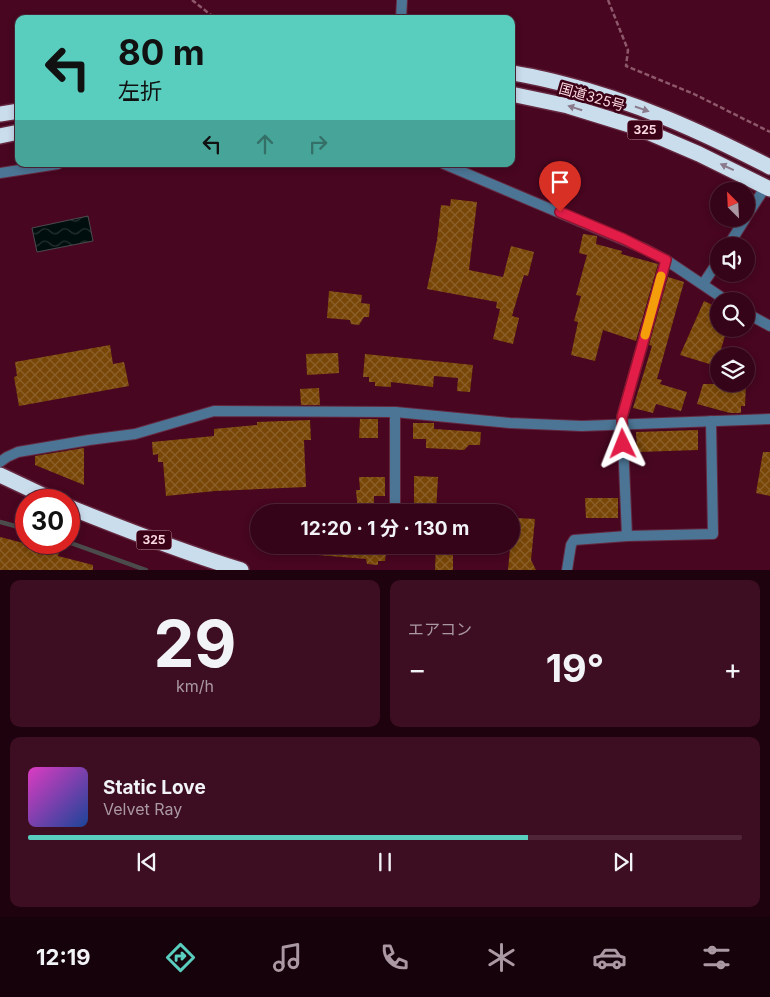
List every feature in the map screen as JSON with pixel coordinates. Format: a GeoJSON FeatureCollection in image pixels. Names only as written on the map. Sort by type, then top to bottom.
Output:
{"type":"FeatureCollection","features":[{"type":"Feature","properties":{"kind":"highway","name":"国道325号"},"geometry":{"type":"LineString","coordinates":[[515,74],[588,90],[658,114],[770,166]]}},
{"type":"Feature","properties":{"kind":"highway","name":"国道325号"},"geometry":{"type":"LineString","coordinates":[[515,95],[568,106],[636,127],[699,154],[768,188]]}},
{"type":"Feature","properties":{"kind":"highway"},"geometry":{"type":"LineString","coordinates":[[0,114],[15,112]]}},
{"type":"Feature","properties":{"kind":"highway"},"geometry":{"type":"LineString","coordinates":[[0,136],[15,133]]}},
{"type":"Feature","properties":{"kind":"highway"},"geometry":{"type":"LineString","coordinates":[[0,475],[30,489]]}},
{"type":"Feature","properties":{"kind":"highway","name":"325"},"geometry":{"type":"LineString","coordinates":[[80,511],[142,536],[241,570]]}},
{"type":"Feature","properties":{"kind":"street"},"geometry":{"type":"LineString","coordinates":[[401,15],[402,0]]}},
{"type":"Feature","properties":{"kind":"street"},"geometry":{"type":"LineString","coordinates":[[0,173],[39,167]]}},
{"type":"Feature","properties":{"kind":"street"},"geometry":{"type":"LineString","coordinates":[[451,167],[624,239],[666,260],[714,292]]}},
{"type":"Feature","properties":{"kind":"street"},"geometry":{"type":"LineString","coordinates":[[755,206],[768,188]]}},
{"type":"Feature","properties":{"kind":"street"},"geometry":{"type":"LineString","coordinates":[[627,536],[622,417],[666,260]]}},
{"type":"Feature","properties":{"kind":"street"},"geometry":{"type":"LineString","coordinates":[[703,284],[710,274]]}},
{"type":"Feature","properties":{"kind":"street"},"geometry":{"type":"LineString","coordinates":[[755,318],[770,326]]}},
{"type":"Feature","properties":{"kind":"street"},"geometry":{"type":"LineString","coordinates":[[0,462],[7,456],[18,452],[135,434],[214,411],[396,412],[510,423],[582,426],[770,419]]}},
{"type":"Feature","properties":{"kind":"street"},"geometry":{"type":"LineString","coordinates":[[395,504],[396,412]]}},
{"type":"Feature","properties":{"kind":"street"},"geometry":{"type":"LineString","coordinates":[[566,570],[571,545],[574,540],[627,536],[713,534],[711,421]]}},
{"type":"Feature","properties":{"kind":"path"},"geometry":{"type":"LineString","coordinates":[[192,0],[211,15]]}},
{"type":"Feature","properties":{"kind":"path"},"geometry":{"type":"LineString","coordinates":[[608,0],[628,50],[626,66],[694,94],[770,132]]}},
{"type":"Feature","properties":{"kind":"water"},"geometry":{"type":"Polygon","coordinates":[[[88,216],[93,241],[37,252],[32,228],[88,216]]]}},
{"type":"Feature","properties":{"kind":"building"},"geometry":{"type":"Polygon","coordinates":[[[451,199],[477,202],[469,270],[503,277],[511,246],[534,252],[528,276],[524,275],[512,316],[519,318],[513,344],[493,339],[500,309],[496,308],[497,302],[427,289],[437,240],[441,205],[450,206],[451,199]]]}},
{"type":"Feature","properties":{"kind":"building"},"geometry":{"type":"Polygon","coordinates":[[[583,234],[597,236],[596,244],[622,251],[621,254],[658,264],[636,341],[603,330],[595,361],[571,355],[578,322],[574,321],[581,296],[576,295],[587,255],[579,253],[583,234]]]}},
{"type":"Feature","properties":{"kind":"building"},"geometry":{"type":"Polygon","coordinates":[[[668,277],[684,282],[657,379],[662,380],[660,384],[687,392],[681,411],[656,404],[653,413],[633,408],[652,346],[649,345],[668,277]]]}},
{"type":"Feature","properties":{"kind":"building"},"geometry":{"type":"Polygon","coordinates":[[[329,291],[362,295],[361,303],[370,304],[369,317],[364,317],[359,325],[351,324],[350,320],[327,318],[329,291]]]}},
{"type":"Feature","properties":{"kind":"building"},"geometry":{"type":"Polygon","coordinates":[[[704,301],[710,304],[710,337],[725,337],[722,347],[710,347],[710,364],[680,355],[704,301]]]}},
{"type":"Feature","properties":{"kind":"building"},"geometry":{"type":"Polygon","coordinates":[[[110,345],[113,364],[124,362],[129,386],[19,406],[14,377],[17,376],[15,362],[110,345]]]}},
{"type":"Feature","properties":{"kind":"building"},"geometry":{"type":"Polygon","coordinates":[[[338,353],[339,373],[307,375],[306,354],[338,353]]]}},
{"type":"Feature","properties":{"kind":"building"},"geometry":{"type":"Polygon","coordinates":[[[365,354],[473,365],[470,392],[457,391],[458,378],[434,376],[433,387],[391,382],[391,387],[375,386],[375,382],[369,382],[369,377],[363,377],[365,354]]]}},
{"type":"Feature","properties":{"kind":"building"},"geometry":{"type":"Polygon","coordinates":[[[703,384],[710,384],[710,392],[746,392],[745,406],[741,406],[741,413],[730,413],[697,404],[703,384]]]}},
{"type":"Feature","properties":{"kind":"building"},"geometry":{"type":"Polygon","coordinates":[[[319,388],[320,405],[301,405],[300,389],[319,388]]]}},
{"type":"Feature","properties":{"kind":"building"},"geometry":{"type":"Polygon","coordinates":[[[360,419],[378,419],[378,438],[359,438],[360,419]]]}},
{"type":"Feature","properties":{"kind":"building"},"geometry":{"type":"Polygon","coordinates":[[[310,420],[311,440],[304,440],[306,487],[215,491],[166,496],[163,462],[158,462],[158,454],[153,455],[152,442],[214,436],[214,429],[257,425],[257,422],[310,420]]]}},
{"type":"Feature","properties":{"kind":"building"},"geometry":{"type":"Polygon","coordinates":[[[413,423],[434,423],[434,429],[481,432],[480,445],[469,445],[464,450],[426,448],[426,439],[413,439],[413,423]]]}},
{"type":"Feature","properties":{"kind":"building"},"geometry":{"type":"Polygon","coordinates":[[[698,430],[698,450],[637,452],[636,432],[698,430]]]}},
{"type":"Feature","properties":{"kind":"building"},"geometry":{"type":"Polygon","coordinates":[[[84,448],[84,485],[35,465],[35,456],[84,448]]]}},
{"type":"Feature","properties":{"kind":"building"},"geometry":{"type":"Polygon","coordinates":[[[763,452],[770,452],[770,496],[756,493],[763,452]]]}},
{"type":"Feature","properties":{"kind":"building"},"geometry":{"type":"Polygon","coordinates":[[[414,476],[438,477],[436,504],[414,504],[414,476]]]}},
{"type":"Feature","properties":{"kind":"building"},"geometry":{"type":"Polygon","coordinates":[[[359,477],[385,477],[385,496],[374,496],[374,504],[357,504],[356,490],[360,490],[359,477]]]}},
{"type":"Feature","properties":{"kind":"building"},"geometry":{"type":"Polygon","coordinates":[[[585,498],[618,498],[618,518],[586,518],[585,498]]]}},
{"type":"Feature","properties":{"kind":"building"},"geometry":{"type":"Polygon","coordinates":[[[520,518],[535,519],[531,560],[536,570],[508,570],[509,554],[520,554],[520,518]]]}},
{"type":"Feature","properties":{"kind":"building"},"geometry":{"type":"Polygon","coordinates":[[[0,537],[15,541],[15,554],[58,554],[58,556],[93,565],[93,570],[0,570],[0,537]]]}},
{"type":"Feature","properties":{"kind":"building"},"geometry":{"type":"Polygon","coordinates":[[[306,554],[386,554],[385,561],[378,561],[378,565],[367,564],[366,559],[306,554]]]}},
{"type":"Feature","properties":{"kind":"building"},"geometry":{"type":"Polygon","coordinates":[[[436,554],[453,554],[453,570],[435,570],[436,554]]]}},
{"type":"Feature","properties":{"kind":"waterway"},"geometry":{"type":"LineString","coordinates":[[0,522],[15,526]]}},
{"type":"Feature","properties":{"kind":"waterway"},"geometry":{"type":"LineString","coordinates":[[80,546],[146,570]]}},
{"type":"Feature","properties":{"kind":"slow traffic"},"geometry":{"type":"LineString","coordinates":[[645,335],[661,276]]}},
{"type":"Feature","properties":{"kind":"route"},"geometry":{"type":"LineString","coordinates":[[560,212],[624,239],[666,260],[622,417],[623,444]]}}]}
